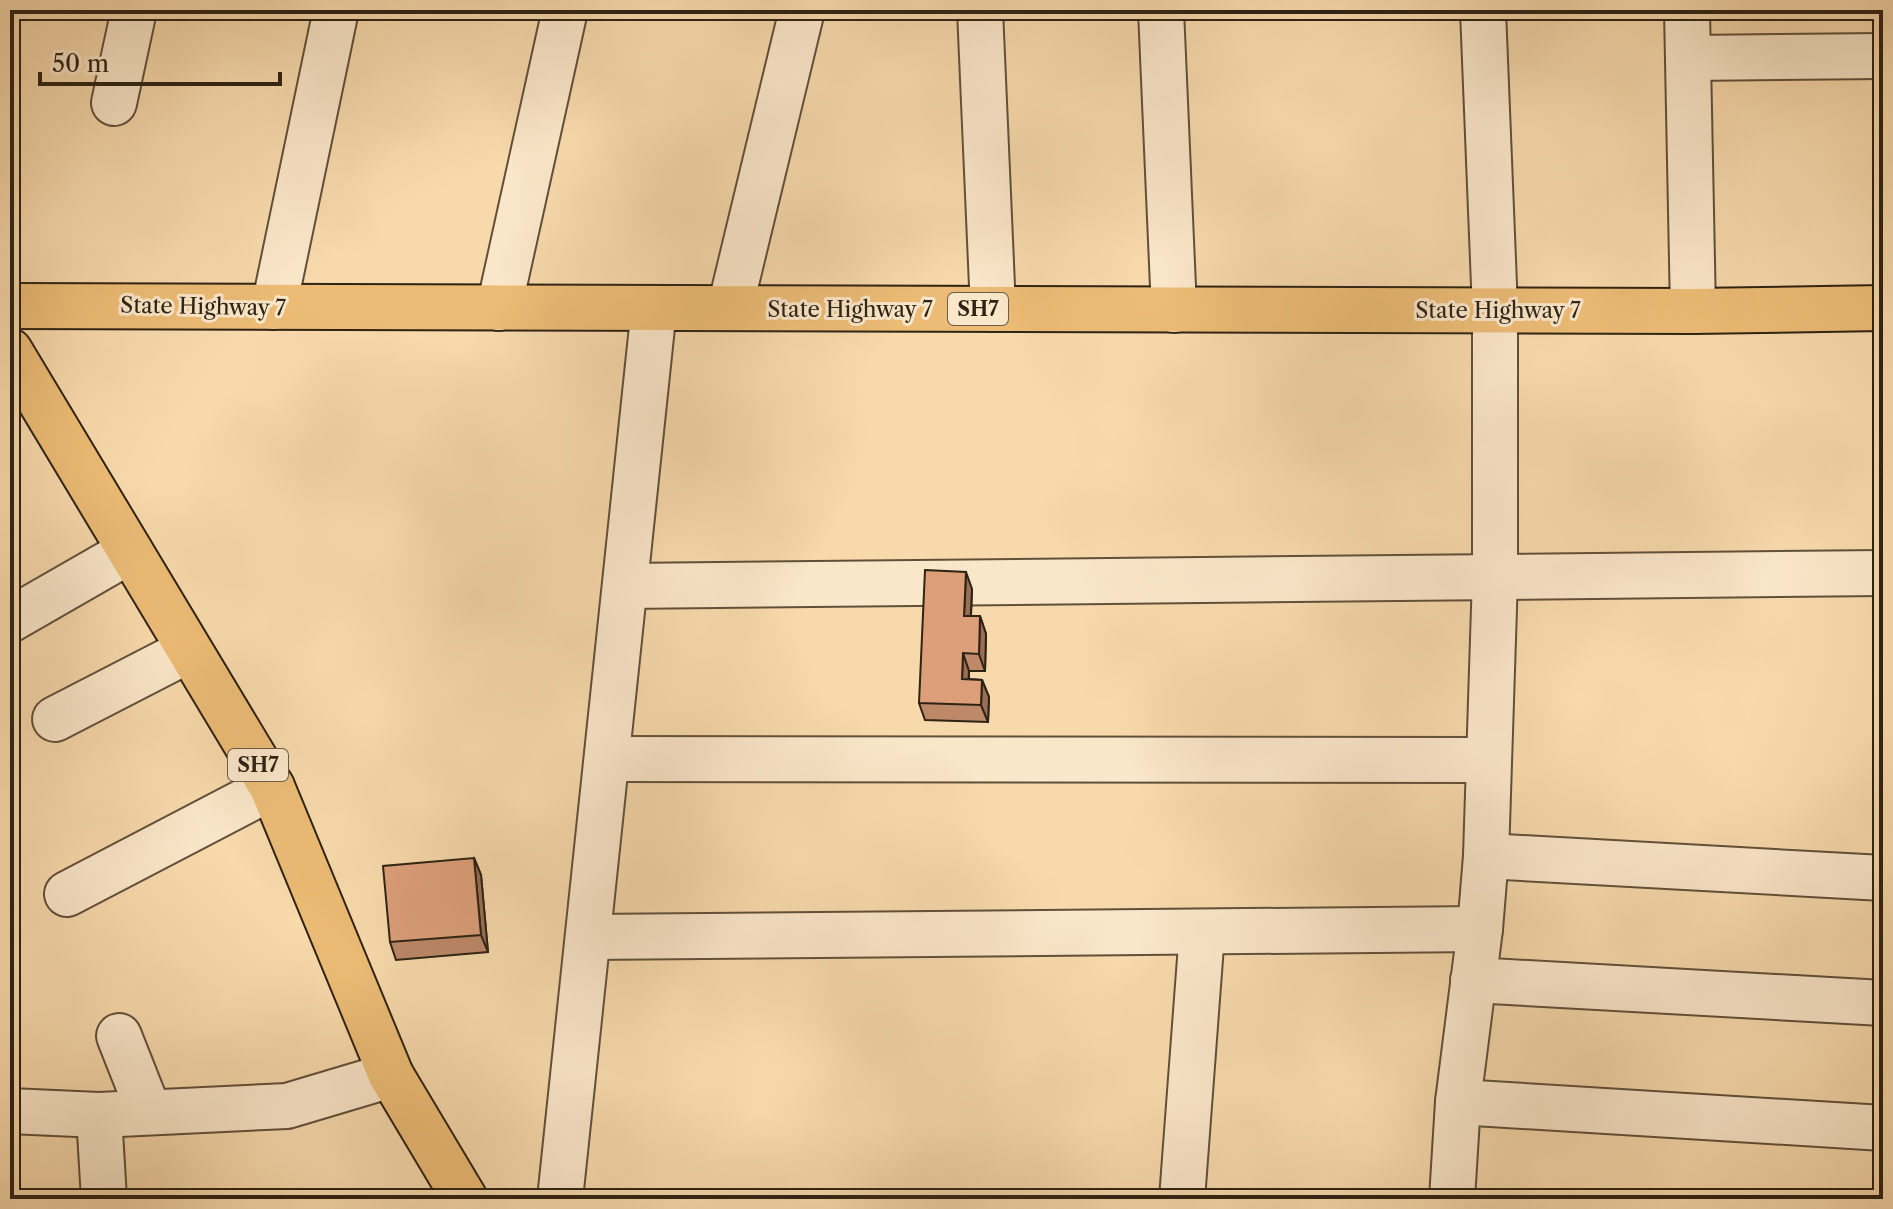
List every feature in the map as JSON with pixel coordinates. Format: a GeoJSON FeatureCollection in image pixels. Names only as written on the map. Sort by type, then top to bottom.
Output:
{"type":"FeatureCollection","features":[{"type":"Feature","properties":{"kind":"main road","name":"State Highway 7"},"geometry":{"type":"LineString","coordinates":[[10,306],[1693,311],[1883,308]]}},
{"type":"Feature","properties":{"kind":"main road","name":"SH7"},"geometry":{"type":"LineString","coordinates":[[10,351],[272,787],[391,1075],[465,1199]]}},
{"type":"Feature","properties":{"kind":"street"},"geometry":{"type":"LineString","coordinates":[[114,103],[134,10]]}},
{"type":"Feature","properties":{"kind":"street"},"geometry":{"type":"LineString","coordinates":[[274,307],[336,10]]}},
{"type":"Feature","properties":{"kind":"street"},"geometry":{"type":"LineString","coordinates":[[499,308],[565,10]]}},
{"type":"Feature","properties":{"kind":"street"},"geometry":{"type":"LineString","coordinates":[[730,308],[802,10]]}},
{"type":"Feature","properties":{"kind":"street"},"geometry":{"type":"LineString","coordinates":[[980,10],[993,309]]}},
{"type":"Feature","properties":{"kind":"street"},"geometry":{"type":"LineString","coordinates":[[1161,10],[1174,310]]}},
{"type":"Feature","properties":{"kind":"street"},"geometry":{"type":"LineString","coordinates":[[1452,1199],[1458,1102],[1486,856],[1495,577],[1495,310],[1483,10]]}},
{"type":"Feature","properties":{"kind":"street"},"geometry":{"type":"LineString","coordinates":[[1687,10],[1693,311]]}},
{"type":"Feature","properties":{"kind":"street"},"geometry":{"type":"LineString","coordinates":[[1689,58],[1883,56]]}},
{"type":"Feature","properties":{"kind":"street"},"geometry":{"type":"LineString","coordinates":[[560,1199],[654,308]]}},
{"type":"Feature","properties":{"kind":"street"},"geometry":{"type":"LineString","coordinates":[[10,620],[130,551]]}},
{"type":"Feature","properties":{"kind":"street"},"geometry":{"type":"LineString","coordinates":[[625,586],[1883,573]]}},
{"type":"Feature","properties":{"kind":"street"},"geometry":{"type":"LineString","coordinates":[[55,719],[189,650]]}},
{"type":"Feature","properties":{"kind":"street"},"geometry":{"type":"LineString","coordinates":[[607,759],[1488,760]]}},
{"type":"Feature","properties":{"kind":"street"},"geometry":{"type":"LineString","coordinates":[[67,894],[272,787]]}},
{"type":"Feature","properties":{"kind":"street"},"geometry":{"type":"LineString","coordinates":[[1486,856],[1883,878]]}},
{"type":"Feature","properties":{"kind":"street"},"geometry":{"type":"LineString","coordinates":[[588,937],[1480,929]]}},
{"type":"Feature","properties":{"kind":"street"},"geometry":{"type":"LineString","coordinates":[[1182,1199],[1202,932]]}},
{"type":"Feature","properties":{"kind":"street"},"geometry":{"type":"LineString","coordinates":[[1473,980],[1883,1003]]}},
{"type":"Feature","properties":{"kind":"street"},"geometry":{"type":"LineString","coordinates":[[119,1036],[149,1112]]}},
{"type":"Feature","properties":{"kind":"street"},"geometry":{"type":"LineString","coordinates":[[10,1111],[99,1115],[287,1106],[391,1075]]}},
{"type":"Feature","properties":{"kind":"street"},"geometry":{"type":"LineString","coordinates":[[1458,1102],[1883,1128]]}},
{"type":"Feature","properties":{"kind":"street"},"geometry":{"type":"LineString","coordinates":[[99,1115],[104,1199]]}},
{"type":"Feature","properties":{"kind":"building"},"geometry":{"type":"Polygon","coordinates":[[[925,570],[966,572],[964,616],[980,616],[979,654],[963,653],[962,679],[982,680],[981,705],[919,703],[925,570]]]}},
{"type":"Feature","properties":{"kind":"building"},"geometry":{"type":"Polygon","coordinates":[[[474,858],[481,935],[390,942],[383,866],[474,858]]]}}]}
